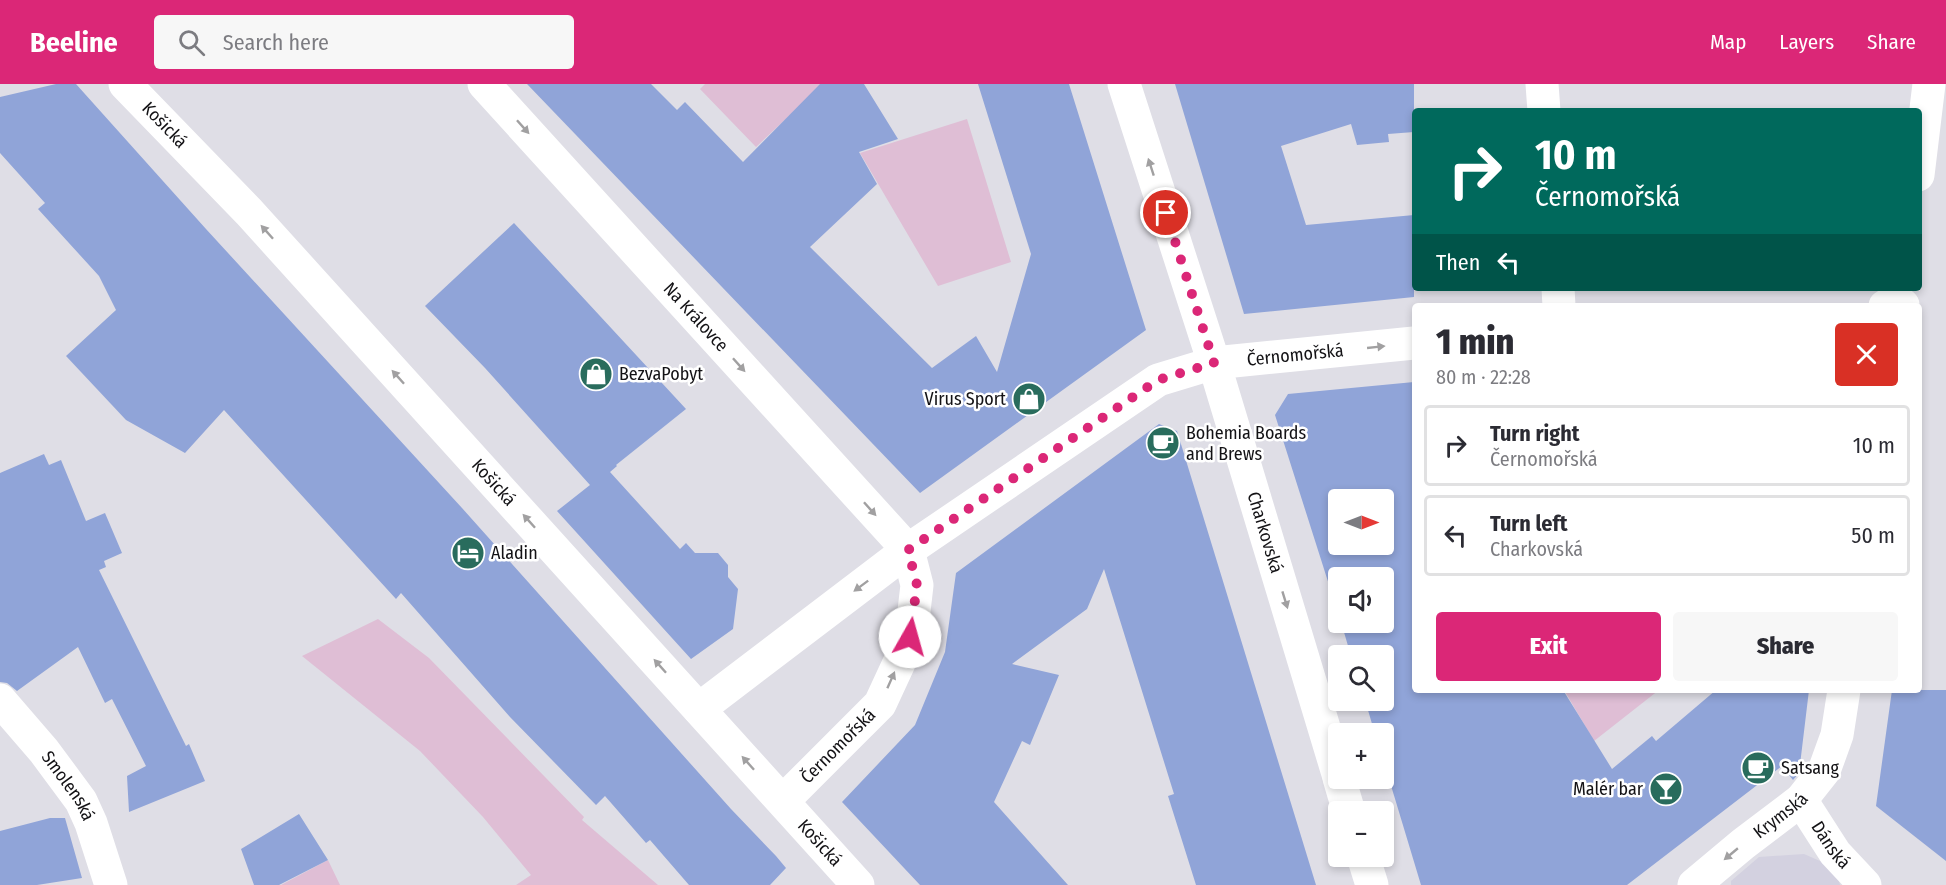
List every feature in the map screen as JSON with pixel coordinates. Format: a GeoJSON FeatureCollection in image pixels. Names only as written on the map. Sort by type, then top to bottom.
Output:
{"type":"FeatureCollection","features":[{"type":"Feature","properties":{"kind":"street","name":"Košická"},"geometry":{"type":"LineString","coordinates":[[125,84],[249,212],[858,885]]}},
{"type":"Feature","properties":{"kind":"street","name":"Na Královce"},"geometry":{"type":"LineString","coordinates":[[484,84],[908,550]]}},
{"type":"Feature","properties":{"kind":"street","name":"Charkovská"},"geometry":{"type":"LineString","coordinates":[[1124,84],[1214,363],[1328,741]]}},
{"type":"Feature","properties":{"kind":"street"},"geometry":{"type":"LineString","coordinates":[[1542,84],[1544,108]]}},
{"type":"Feature","properties":{"kind":"street"},"geometry":{"type":"LineString","coordinates":[[1922,142],[1929,84]]}},
{"type":"Feature","properties":{"kind":"street","name":"Černomořská"},"geometry":{"type":"LineString","coordinates":[[699,709],[908,550],[1158,380],[1214,363],[1412,343]]}},
{"type":"Feature","properties":{"kind":"street","name":"Černomořská"},"geometry":{"type":"LineString","coordinates":[[783,801],[880,704],[910,637],[917,585],[908,550]]}},
{"type":"Feature","properties":{"kind":"street","name":"Krymská"},"geometry":{"type":"LineString","coordinates":[[1694,885],[1801,800],[1824,771],[1837,735],[1844,693]]}},
{"type":"Feature","properties":{"kind":"street","name":"Smolenská"},"geometry":{"type":"LineString","coordinates":[[0,700],[44,751],[81,801],[111,885]]}},
{"type":"Feature","properties":{"kind":"street","name":"Dánská"},"geometry":{"type":"LineString","coordinates":[[1801,800],[1834,854],[1865,885]]}},
{"type":"Feature","properties":{"kind":"street"},"geometry":{"type":"LineString","coordinates":[[1366,867],[1372,885]]}},
{"type":"Feature","properties":{"kind":"shaded area"},"geometry":{"type":"Polygon","coordinates":[[[705,84],[822,85],[756,147],[700,89],[705,84]]]}},
{"type":"Feature","properties":{"kind":"shaded area"},"geometry":{"type":"Polygon","coordinates":[[[967,119],[1011,262],[938,286],[860,153],[967,119]]]}},
{"type":"Feature","properties":{"kind":"shaded area"},"geometry":{"type":"Polygon","coordinates":[[[378,619],[429,658],[584,817],[582,820],[658,885],[516,885],[531,875],[483,817],[420,751],[302,656],[378,619]]]}},
{"type":"Feature","properties":{"kind":"shaded area"},"geometry":{"type":"Polygon","coordinates":[[[1566,693],[1655,693],[1594,741],[1566,693]]]}},
{"type":"Feature","properties":{"kind":"shaded area"},"geometry":{"type":"Polygon","coordinates":[[[1804,854],[1836,868],[1840,885],[1731,885],[1731,881],[1759,857],[1804,854]]]}},
{"type":"Feature","properties":{"kind":"shaded area"},"geometry":{"type":"Polygon","coordinates":[[[328,860],[340,885],[281,885],[328,860]]]}},
{"type":"Feature","properties":{"kind":"building"},"geometry":{"type":"Polygon","coordinates":[[[56,84],[76,84],[776,856],[786,868],[770,885],[689,885],[650,840],[646,843],[605,796],[596,805],[510,717],[401,593],[396,599],[224,410],[185,453],[126,420],[66,356],[116,310],[99,276],[38,209],[45,203],[0,153],[0,97],[56,84]]]}},
{"type":"Feature","properties":{"kind":"building"},"geometry":{"type":"Polygon","coordinates":[[[527,84],[651,84],[677,110],[685,102],[743,162],[820,84],[864,84],[898,139],[859,152],[877,184],[810,247],[932,368],[976,336],[997,372],[1031,254],[978,84],[1069,84],[1146,330],[920,493],[527,84]]]}},
{"type":"Feature","properties":{"kind":"building"},"geometry":{"type":"Polygon","coordinates":[[[1175,84],[1414,84],[1412,132],[1388,134],[1389,142],[1357,145],[1351,124],[1281,146],[1306,225],[1412,215],[1412,291],[1414,291],[1414,297],[1244,314],[1175,84]]]}},
{"type":"Feature","properties":{"kind":"building"},"geometry":{"type":"Polygon","coordinates":[[[514,223],[686,409],[610,472],[680,549],[686,543],[695,553],[718,553],[728,565],[728,577],[738,589],[733,629],[691,659],[557,511],[590,485],[485,368],[425,306],[514,223]]]}},
{"type":"Feature","properties":{"kind":"building"},"geometry":{"type":"Polygon","coordinates":[[[1412,382],[1412,693],[1565,693],[1612,769],[1652,736],[1656,741],[1712,693],[1809,693],[1799,773],[1793,780],[1782,766],[1627,885],[1421,885],[1392,789],[1394,789],[1394,723],[1372,723],[1368,711],[1394,711],[1394,645],[1348,645],[1344,633],[1394,633],[1394,567],[1328,567],[1328,582],[1275,415],[1288,394],[1412,382]]]}},
{"type":"Feature","properties":{"kind":"building"},"geometry":{"type":"Polygon","coordinates":[[[1159,424],[1177,431],[1316,885],[1196,885],[1168,796],[1174,794],[1104,569],[1087,609],[1012,664],[1059,675],[1030,745],[1022,741],[994,802],[1068,885],[920,885],[842,802],[915,725],[945,652],[956,573],[1159,424]]]}},
{"type":"Feature","properties":{"kind":"building"},"geometry":{"type":"Polygon","coordinates":[[[44,454],[49,465],[61,460],[86,521],[105,513],[122,553],[104,561],[106,567],[99,570],[186,746],[189,744],[205,781],[129,812],[127,776],[146,766],[112,699],[105,703],[78,647],[17,691],[7,683],[0,682],[0,473],[44,454]]]}},
{"type":"Feature","properties":{"kind":"building"},"geometry":{"type":"Polygon","coordinates":[[[1946,690],[1946,861],[1876,806],[1892,693],[1946,690]]]}},
{"type":"Feature","properties":{"kind":"building"},"geometry":{"type":"Polygon","coordinates":[[[299,814],[328,860],[279,885],[254,885],[241,849],[299,814]]]}},
{"type":"Feature","properties":{"kind":"building"},"geometry":{"type":"Polygon","coordinates":[[[50,818],[65,818],[82,878],[37,885],[0,885],[0,831],[50,818]]]}},
{"type":"Feature","properties":{"kind":"place","name":"BezvaPobyt"},"geometry":{"type":"Point","coordinates":[596,374]}},
{"type":"Feature","properties":{"kind":"place","name":"Virus Sport"},"geometry":{"type":"Point","coordinates":[1029,399]}},
{"type":"Feature","properties":{"kind":"place","name":"Bohemia Boards and Brews"},"geometry":{"type":"Point","coordinates":[1163,443]}},
{"type":"Feature","properties":{"kind":"place","name":"Aladin"},"geometry":{"type":"Point","coordinates":[468,553]}},
{"type":"Feature","properties":{"kind":"place","name":"Satsang"},"geometry":{"type":"Point","coordinates":[1758,768]}},
{"type":"Feature","properties":{"kind":"place","name":"Malér bar"},"geometry":{"type":"Point","coordinates":[1666,789]}},
{"type":"Feature","properties":{"kind":"route"},"geometry":{"type":"LineString","coordinates":[[910,637],[917,585],[908,550],[1158,380],[1214,363],[1166,213]]}}]}
